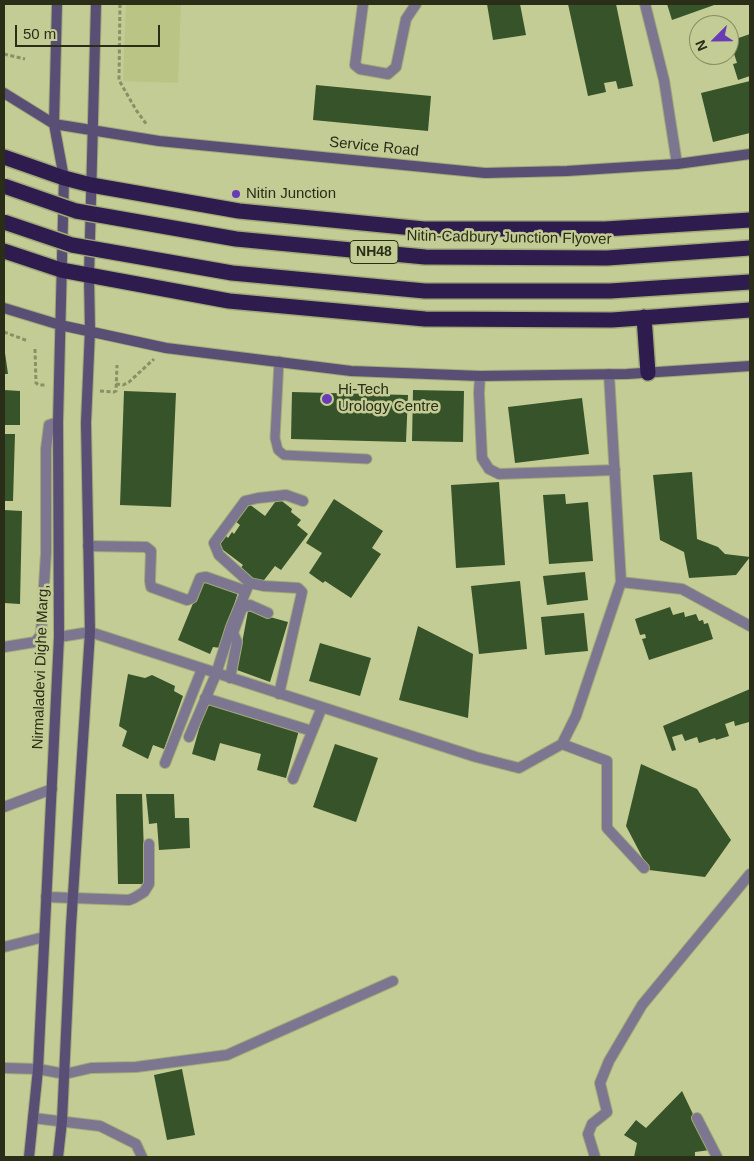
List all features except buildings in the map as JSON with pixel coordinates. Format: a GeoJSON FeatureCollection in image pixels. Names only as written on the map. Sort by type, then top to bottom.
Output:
{"type":"FeatureCollection","features":[{"type":"Feature","properties":{"kind":"highway"},"geometry":{"type":"LineString","coordinates":[[4,157],[64,178],[92,185],[239,211],[424,229],[605,229],[750,220]]}},
{"type":"Feature","properties":{"kind":"highway","name":"Nitin-Cadbury Junction Flyover"},"geometry":{"type":"LineString","coordinates":[[4,186],[76,211],[236,239],[424,257],[607,258],[750,248]]}},
{"type":"Feature","properties":{"kind":"highway","name":"NH48"},"geometry":{"type":"LineString","coordinates":[[4,222],[72,245],[232,273],[425,291],[610,291],[750,282]]}},
{"type":"Feature","properties":{"kind":"highway"},"geometry":{"type":"LineString","coordinates":[[4,251],[61,270],[229,300],[425,319],[612,320],[750,310]]}},
{"type":"Feature","properties":{"kind":"highway"},"geometry":{"type":"LineString","coordinates":[[644,317],[648,373]]}},
{"type":"Feature","properties":{"kind":"main road","name":"Nirmaladevi Dighe Marg,"},"geometry":{"type":"LineString","coordinates":[[29,1157],[38,1069],[59,637],[58,422],[64,178],[54,124],[57,4]]}},
{"type":"Feature","properties":{"kind":"main road"},"geometry":{"type":"LineString","coordinates":[[58,1157],[65,1074],[73,898],[90,632],[86,389],[90,330],[89,276],[96,4]]}},
{"type":"Feature","properties":{"kind":"main road","name":"Service Road"},"geometry":{"type":"LineString","coordinates":[[4,93],[54,124],[159,140],[485,174],[677,164],[750,154]]}},
{"type":"Feature","properties":{"kind":"main road"},"geometry":{"type":"LineString","coordinates":[[4,308],[60,325],[166,348],[351,370],[480,376],[648,373],[750,366]]}},
{"type":"Feature","properties":{"kind":"street"},"geometry":{"type":"LineString","coordinates":[[363,4],[355,65],[360,69],[388,74],[396,67],[406,19],[416,4]]}},
{"type":"Feature","properties":{"kind":"street"},"geometry":{"type":"LineString","coordinates":[[410,4],[416,4]]}},
{"type":"Feature","properties":{"kind":"street"},"geometry":{"type":"LineString","coordinates":[[645,4],[664,80],[677,164]]}},
{"type":"Feature","properties":{"kind":"street"},"geometry":{"type":"LineString","coordinates":[[59,637],[90,632],[476,757],[519,768],[562,744],[576,716],[621,582],[610,374]]}},
{"type":"Feature","properties":{"kind":"street"},"geometry":{"type":"LineString","coordinates":[[480,376],[482,458],[489,469],[499,474],[615,470]]}},
{"type":"Feature","properties":{"kind":"street"},"geometry":{"type":"LineString","coordinates":[[4,648],[35,642],[41,635],[46,553],[46,449],[49,425],[58,422]]}},
{"type":"Feature","properties":{"kind":"street"},"geometry":{"type":"LineString","coordinates":[[248,587],[219,555],[214,543],[246,501],[286,496],[303,501]]}},
{"type":"Feature","properties":{"kind":"street"},"geometry":{"type":"LineString","coordinates":[[88,546],[146,547],[151,551],[151,587],[187,600],[192,598],[200,578],[206,577],[248,587],[298,588],[302,592],[279,694]]}},
{"type":"Feature","properties":{"kind":"street"},"geometry":{"type":"LineString","coordinates":[[621,582],[682,589],[750,626]]}},
{"type":"Feature","properties":{"kind":"street"},"geometry":{"type":"LineString","coordinates":[[189,737],[216,674],[248,587]]}},
{"type":"Feature","properties":{"kind":"street"},"geometry":{"type":"LineString","coordinates":[[241,607],[250,605],[268,612]]}},
{"type":"Feature","properties":{"kind":"street"},"geometry":{"type":"LineString","coordinates":[[230,678],[237,642],[233,633],[241,607]]}},
{"type":"Feature","properties":{"kind":"street"},"geometry":{"type":"LineString","coordinates":[[165,763],[202,669]]}},
{"type":"Feature","properties":{"kind":"street"},"geometry":{"type":"LineString","coordinates":[[205,698],[312,731]]}},
{"type":"Feature","properties":{"kind":"street"},"geometry":{"type":"LineString","coordinates":[[293,779],[322,708]]}},
{"type":"Feature","properties":{"kind":"street"},"geometry":{"type":"LineString","coordinates":[[562,744],[607,761],[607,828],[644,868]]}},
{"type":"Feature","properties":{"kind":"street"},"geometry":{"type":"LineString","coordinates":[[4,807],[52,789]]}},
{"type":"Feature","properties":{"kind":"street"},"geometry":{"type":"LineString","coordinates":[[46,896],[129,900],[144,892],[149,884],[149,844]]}},
{"type":"Feature","properties":{"kind":"street"},"geometry":{"type":"LineString","coordinates":[[595,1157],[588,1134],[592,1124],[607,1112],[600,1083],[609,1061],[642,1005],[750,874]]}},
{"type":"Feature","properties":{"kind":"street"},"geometry":{"type":"LineString","coordinates":[[4,947],[44,937]]}},
{"type":"Feature","properties":{"kind":"street"},"geometry":{"type":"LineString","coordinates":[[4,1068],[38,1069],[65,1074],[91,1068],[136,1067],[227,1055],[393,982]]}},
{"type":"Feature","properties":{"kind":"street"},"geometry":{"type":"LineString","coordinates":[[33,1118],[100,1126],[136,1144],[142,1157]]}},
{"type":"Feature","properties":{"kind":"street"},"geometry":{"type":"LineString","coordinates":[[697,1118],[717,1157]]}},
{"type":"Feature","properties":{"kind":"lane"},"geometry":{"type":"LineString","coordinates":[[278,361],[275,438],[278,450],[284,455],[367,459]]}},
{"type":"Feature","properties":{"kind":"path"},"geometry":{"type":"LineString","coordinates":[[120,4],[119,80],[136,110]]}},
{"type":"Feature","properties":{"kind":"path"},"geometry":{"type":"LineString","coordinates":[[4,54],[25,59]]}},
{"type":"Feature","properties":{"kind":"path"},"geometry":{"type":"LineString","coordinates":[[4,332],[28,341]]}},
{"type":"Feature","properties":{"kind":"path"},"geometry":{"type":"LineString","coordinates":[[116,384],[122,385],[129,382],[166,348]]}},
{"type":"Feature","properties":{"kind":"path"},"geometry":{"type":"LineString","coordinates":[[35,349],[35,373]]}},
{"type":"Feature","properties":{"kind":"path"},"geometry":{"type":"LineString","coordinates":[[86,389],[116,391],[116,365]]}},
{"type":"Feature","properties":{"kind":"shaded area"},"geometry":{"type":"Polygon","coordinates":[[[126,4],[181,4],[178,83],[123,81],[126,4]]]}},
{"type":"Feature","properties":{"kind":"place","name":"Nitin Junction"},"geometry":{"type":"Point","coordinates":[236,194]}},
{"type":"Feature","properties":{"kind":"place","name":"Hi-Tech Urology Centre"},"geometry":{"type":"Point","coordinates":[327,399]}}]}
